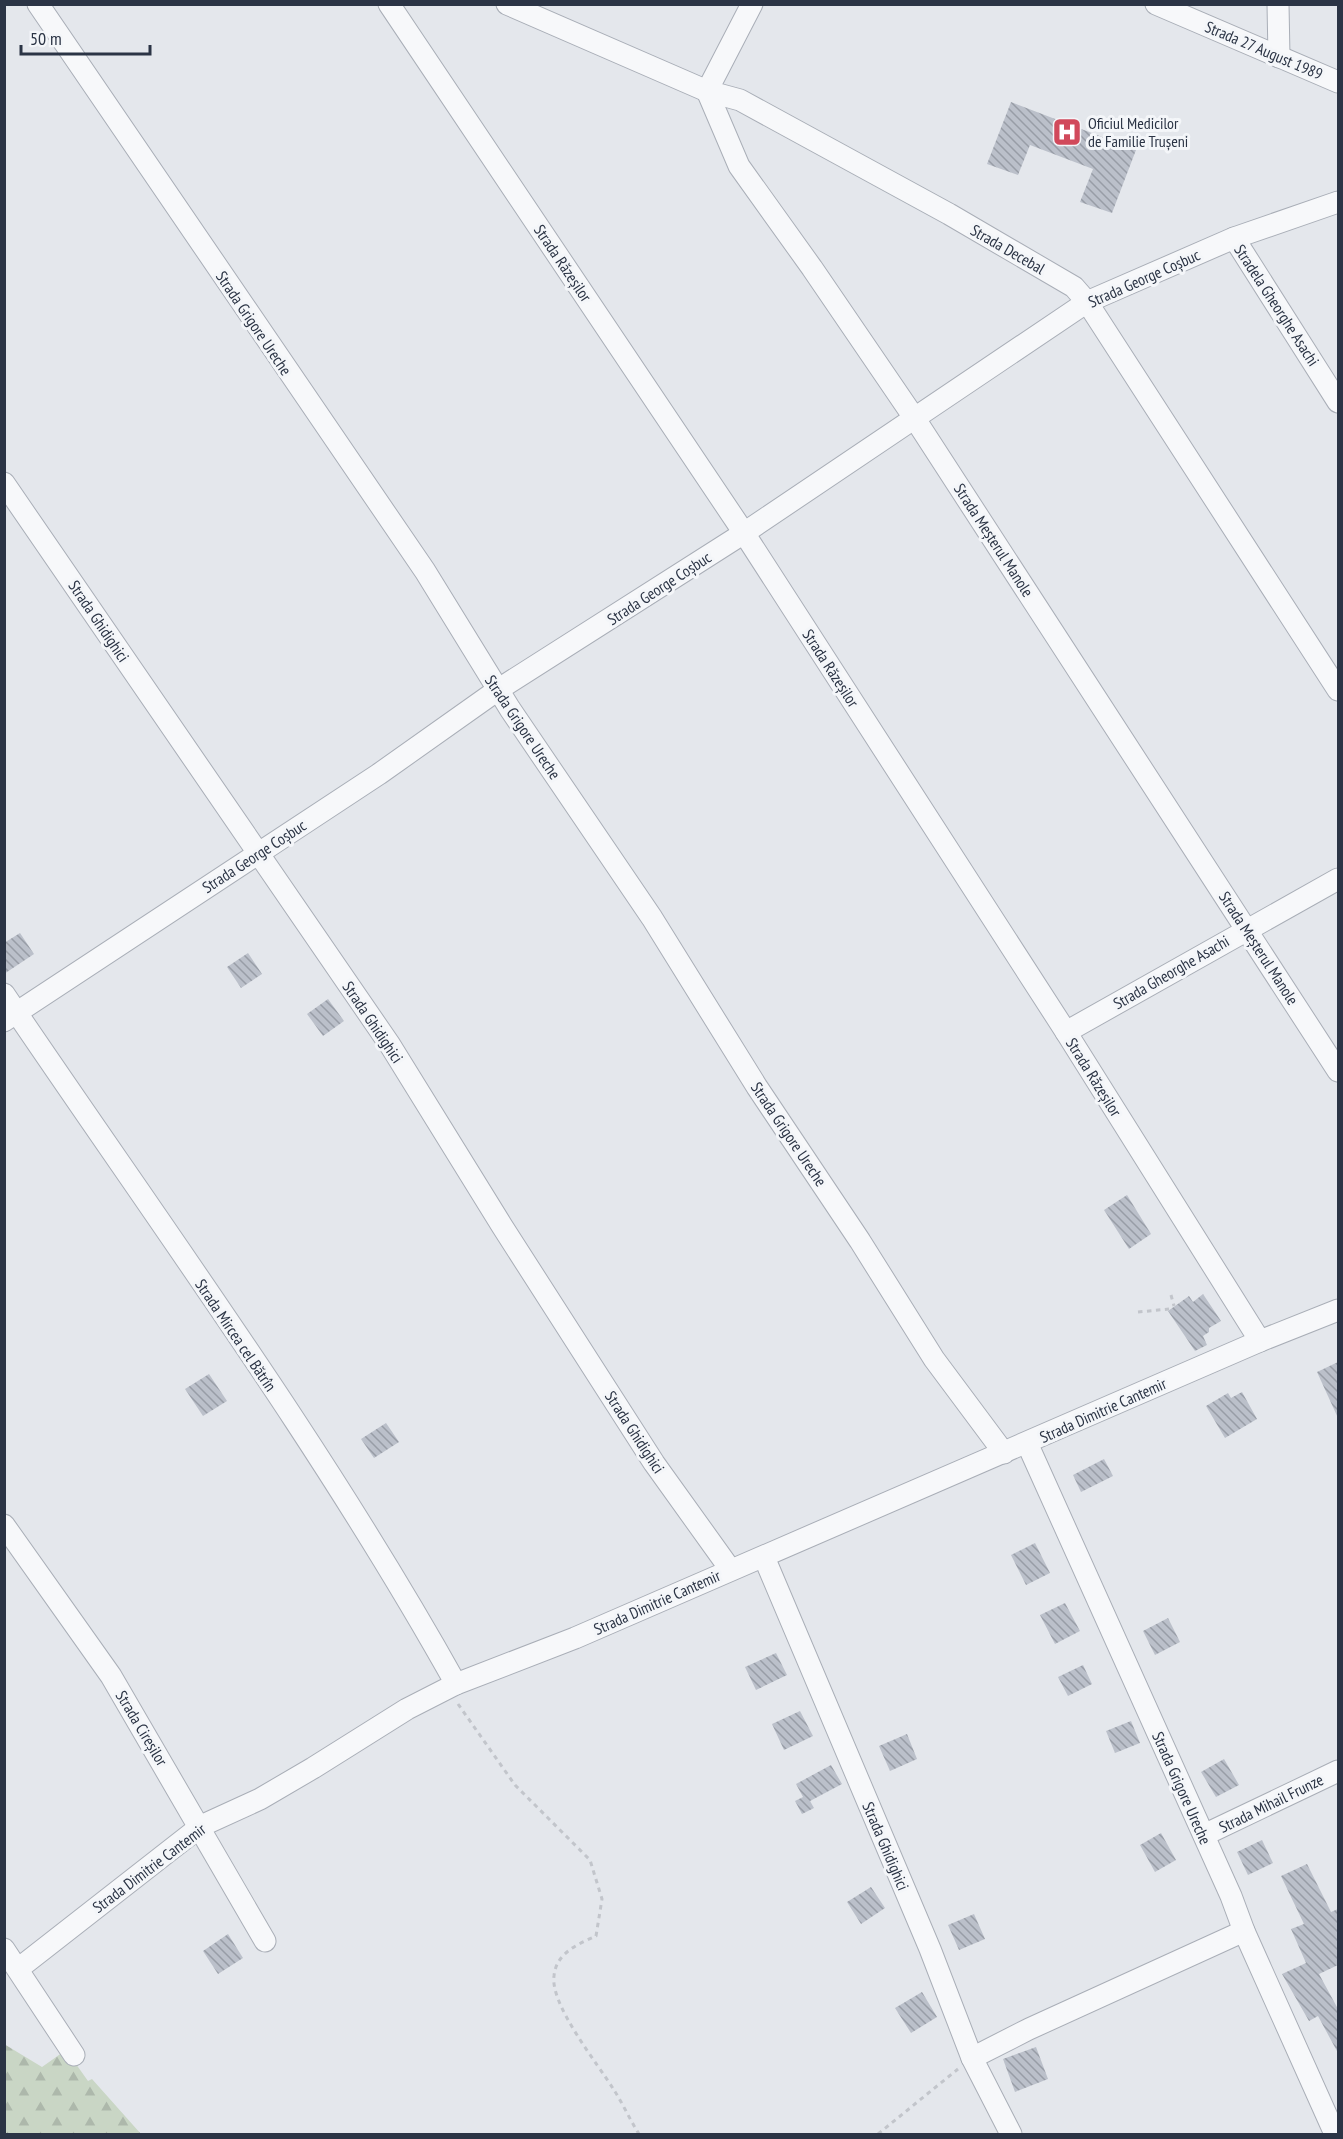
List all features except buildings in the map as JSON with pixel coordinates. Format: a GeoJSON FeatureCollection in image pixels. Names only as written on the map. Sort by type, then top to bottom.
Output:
{"type":"FeatureCollection","features":[{"type":"Feature","properties":{"kind":"street","name":"Strada Grigore Ureche"},"geometry":{"type":"LineString","coordinates":[[38,4],[425,572],[500,689],[510,709],[651,918],[757,1088],[860,1241],[934,1359],[1004,1453]]}},
{"type":"Feature","properties":{"kind":"street","name":"Strada Răzeșilor"},"geometry":{"type":"LineString","coordinates":[[389,4],[744,533],[1066,1032],[1260,1341]]}},
{"type":"Feature","properties":{"kind":"street","name":"Strada Decebal"},"geometry":{"type":"LineString","coordinates":[[507,4],[707,91],[740,100],[912,193],[1074,287],[1087,302],[1338,690]]}},
{"type":"Feature","properties":{"kind":"street"},"geometry":{"type":"LineString","coordinates":[[707,91],[752,4]]}},
{"type":"Feature","properties":{"kind":"street"},"geometry":{"type":"LineString","coordinates":[[1278,4],[1279,57]]}},
{"type":"Feature","properties":{"kind":"street","name":"Strada 27 August 1989"},"geometry":{"type":"LineString","coordinates":[[1172,7],[1338,82]]}},
{"type":"Feature","properties":{"kind":"street","name":"Strada Meșterul Manole"},"geometry":{"type":"LineString","coordinates":[[707,91],[739,166],[813,268],[915,419],[1338,1071]]}},
{"type":"Feature","properties":{"kind":"street","name":"Strada George Coșbuc"},"geometry":{"type":"LineString","coordinates":[[11,1017],[379,774],[500,689],[744,533],[1087,302],[1234,238],[1338,202]]}},
{"type":"Feature","properties":{"kind":"street","name":"Stradela Gheorghe Asachi"},"geometry":{"type":"LineString","coordinates":[[1234,238],[1338,402]]}},
{"type":"Feature","properties":{"kind":"street","name":"Strada Ghidighici"},"geometry":{"type":"LineString","coordinates":[[4,483],[390,1044],[502,1226],[642,1443],[730,1569]]}},
{"type":"Feature","properties":{"kind":"street","name":"Strada Gheorghe Asachi"},"geometry":{"type":"LineString","coordinates":[[1066,1032],[1338,879]]}},
{"type":"Feature","properties":{"kind":"street","name":"Strada Mircea cel Bătrîn"},"geometry":{"type":"LineString","coordinates":[[4,994],[11,1017],[330,1474],[426,1628],[456,1684]]}},
{"type":"Feature","properties":{"kind":"street","name":"Strada Dimitrie Cantemir"},"geometry":{"type":"LineString","coordinates":[[18,1969],[201,1826],[260,1799],[407,1708],[456,1684],[575,1638],[1260,1341],[1337,1314]]}},
{"type":"Feature","properties":{"kind":"street","name":"Strada Grigore Ureche"},"geometry":{"type":"LineString","coordinates":[[1027,1443],[1232,1896],[1244,1931],[1335,2134]]}},
{"type":"Feature","properties":{"kind":"street","name":"Strada Cireșilor"},"geometry":{"type":"LineString","coordinates":[[4,1525],[100,1658],[201,1826],[266,1941]]}},
{"type":"Feature","properties":{"kind":"street","name":"Strada Ghidighici"},"geometry":{"type":"LineString","coordinates":[[764,1557],[930,1949],[972,2058],[1011,2134]]}},
{"type":"Feature","properties":{"kind":"street","name":"Strada Mihail Frunze"},"geometry":{"type":"LineString","coordinates":[[1203,1835],[1338,1771]]}},
{"type":"Feature","properties":{"kind":"street"},"geometry":{"type":"LineString","coordinates":[[972,2058],[1029,2029],[1244,1931]]}},
{"type":"Feature","properties":{"kind":"street"},"geometry":{"type":"LineString","coordinates":[[4,1949],[74,2055]]}},
{"type":"Feature","properties":{"kind":"path"},"geometry":{"type":"LineString","coordinates":[[1171,1295],[1174,1306]]}},
{"type":"Feature","properties":{"kind":"path"},"geometry":{"type":"LineString","coordinates":[[1138,1312],[1169,1309]]}},
{"type":"Feature","properties":{"kind":"path"},"geometry":{"type":"LineString","coordinates":[[456,1684],[459,1707],[515,1785],[590,1860],[602,1899],[596,1936],[572,1947],[561,1959],[554,1975],[556,1988],[565,2014],[639,2134]]}},
{"type":"Feature","properties":{"kind":"path"},"geometry":{"type":"LineString","coordinates":[[878,2134],[972,2058]]}},
{"type":"Feature","properties":{"kind":"green space"},"geometry":{"type":"Polygon","coordinates":[[[4,2044],[42,2067],[66,2050],[88,2081],[92,2079],[141,2134],[5,2134],[4,2044]]]}},
{"type":"Feature","properties":{"kind":"place","name":"Oficiul Medicilor de Familie Trușeni"},"geometry":{"type":"Point","coordinates":[1067,132]}}]}
